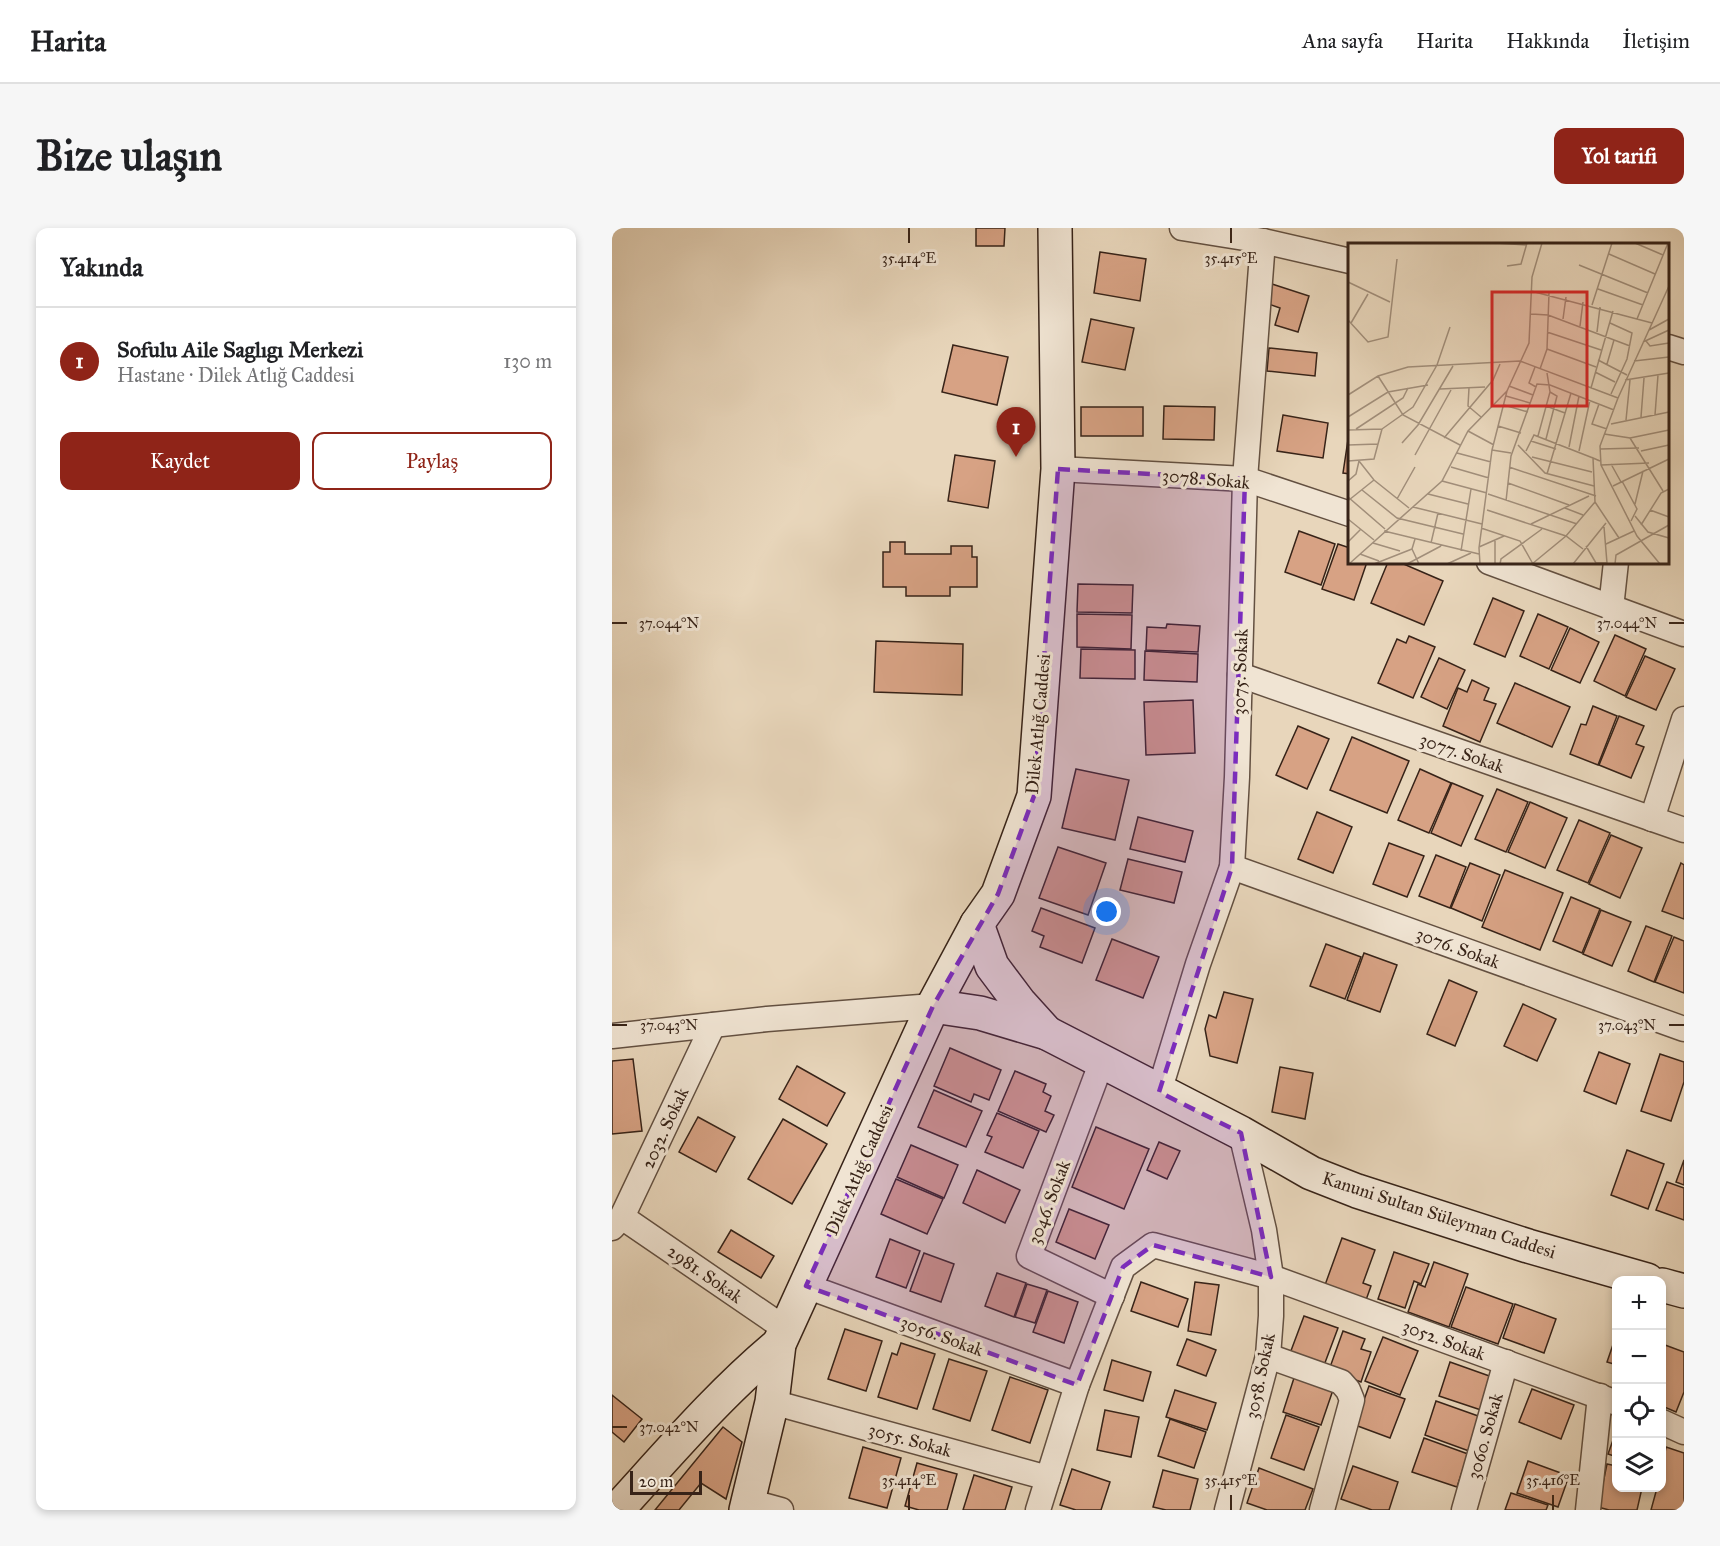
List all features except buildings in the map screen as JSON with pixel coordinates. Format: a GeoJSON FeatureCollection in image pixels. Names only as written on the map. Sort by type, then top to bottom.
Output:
{"type":"FeatureCollection","features":[{"type":"Feature","properties":{"kind":"main road","name":"Dilek Atlığ Caddesi"},"geometry":{"type":"LineString","coordinates":[[783,1337],[933,1006],[977,924],[998,894],[1034,796],[1058,469],[1055,228]]}},
{"type":"Feature","properties":{"kind":"main road"},"geometry":{"type":"LineString","coordinates":[[977,924],[992,966],[1019,1002],[1047,1033]]}},
{"type":"Feature","properties":{"kind":"main road"},"geometry":{"type":"LineString","coordinates":[[933,1006],[980,1013],[1047,1033]]}},
{"type":"Feature","properties":{"kind":"main road","name":"Kanuni Sultan Süleyman Caddesi"},"geometry":{"type":"LineString","coordinates":[[1047,1033],[1241,1133],[1311,1173],[1357,1191],[1630,1276]]}},
{"type":"Feature","properties":{"kind":"main road"},"geometry":{"type":"LineString","coordinates":[[1666,1286],[1684,1291]]}},
{"type":"Feature","properties":{"kind":"main road"},"geometry":{"type":"LineString","coordinates":[[747,1505],[772,1402],[783,1337]]}},
{"type":"Feature","properties":{"kind":"main road"},"geometry":{"type":"LineString","coordinates":[[617,1510],[704,1415],[783,1337]]}},
{"type":"Feature","properties":{"kind":"street"},"geometry":{"type":"LineString","coordinates":[[1182,228],[1263,241],[1348,261]]}},
{"type":"Feature","properties":{"kind":"street","name":"3075. Sokak"},"geometry":{"type":"LineString","coordinates":[[1159,1092],[1198,964],[1232,867],[1245,479],[1263,241]]}},
{"type":"Feature","properties":{"kind":"street"},"geometry":{"type":"LineString","coordinates":[[1669,347],[1684,352]]}},
{"type":"Feature","properties":{"kind":"street","name":"3078. Sokak"},"geometry":{"type":"LineString","coordinates":[[1058,469],[1245,479],[1348,513]]}},
{"type":"Feature","properties":{"kind":"street"},"geometry":{"type":"LineString","coordinates":[[1494,564],[1684,634]]}},
{"type":"Feature","properties":{"kind":"street"},"geometry":{"type":"LineString","coordinates":[[1611,608],[1616,564]]}},
{"type":"Feature","properties":{"kind":"street","name":"3077. Sokak"},"geometry":{"type":"LineString","coordinates":[[1240,675],[1684,830]]}},
{"type":"Feature","properties":{"kind":"street"},"geometry":{"type":"LineString","coordinates":[[1652,819],[1684,719]]}},
{"type":"Feature","properties":{"kind":"street","name":"3076. Sokak"},"geometry":{"type":"LineString","coordinates":[[1232,867],[1684,1029]]}},
{"type":"Feature","properties":{"kind":"street"},"geometry":{"type":"LineString","coordinates":[[612,1036],[767,1018],[933,1006]]}},
{"type":"Feature","properties":{"kind":"street","name":"2032. Sokak"},"geometry":{"type":"LineString","coordinates":[[617,1223],[713,1024]]}},
{"type":"Feature","properties":{"kind":"street","name":"3046. Sokak"},"geometry":{"type":"LineString","coordinates":[[1102,1062],[1029,1256],[1112,1296]]}},
{"type":"Feature","properties":{"kind":"street","name":"3058. Sokak"},"geometry":{"type":"LineString","coordinates":[[1227,1510],[1268,1356],[1271,1316],[1271,1277],[1257,1194],[1241,1133]]}},
{"type":"Feature","properties":{"kind":"street","name":"2981. Sokak"},"geometry":{"type":"LineString","coordinates":[[617,1223],[783,1337]]}},
{"type":"Feature","properties":{"kind":"street"},"geometry":{"type":"LineString","coordinates":[[1038,1510],[1077,1385],[1123,1267],[1154,1245],[1271,1277]]}},
{"type":"Feature","properties":{"kind":"street","name":"3052. Sokak"},"geometry":{"type":"LineString","coordinates":[[1271,1277],[1609,1400]]}},
{"type":"Feature","properties":{"kind":"street","name":"3056. Sokak"},"geometry":{"type":"LineString","coordinates":[[806,1286],[1077,1385]]}},
{"type":"Feature","properties":{"kind":"street"},"geometry":{"type":"LineString","coordinates":[[1268,1356],[1341,1382],[1348,1390],[1352,1400],[1322,1510]]}},
{"type":"Feature","properties":{"kind":"street","name":"3060. Sokak"},"geometry":{"type":"LineString","coordinates":[[1464,1510],[1506,1362]]}},
{"type":"Feature","properties":{"kind":"street"},"geometry":{"type":"LineString","coordinates":[[1588,1510],[1609,1400]]}},
{"type":"Feature","properties":{"kind":"street","name":"3055. Sokak"},"geometry":{"type":"LineString","coordinates":[[772,1402],[1048,1478]]}},
{"type":"Feature","properties":{"kind":"street"},"geometry":{"type":"LineString","coordinates":[[1666,1424],[1684,1432]]}},
{"type":"Feature","properties":{"kind":"street"},"geometry":{"type":"LineString","coordinates":[[747,1505],[781,1510]]}},
{"type":"Feature","properties":{"kind":"highlighted area"},"geometry":{"type":"Polygon","coordinates":[[[1058,469],[1245,479],[1232,867],[1159,1092],[1241,1133],[1271,1277],[1153,1245],[1123,1267],[1077,1385],[806,1286],[933,1006],[998,894],[1034,796],[1058,469]]]}},
{"type":"Feature","properties":{"kind":"place","name":"Sofulu Aile Saglıgı Merkezi"},"geometry":{"type":"Point","coordinates":[1016,457]}}]}
